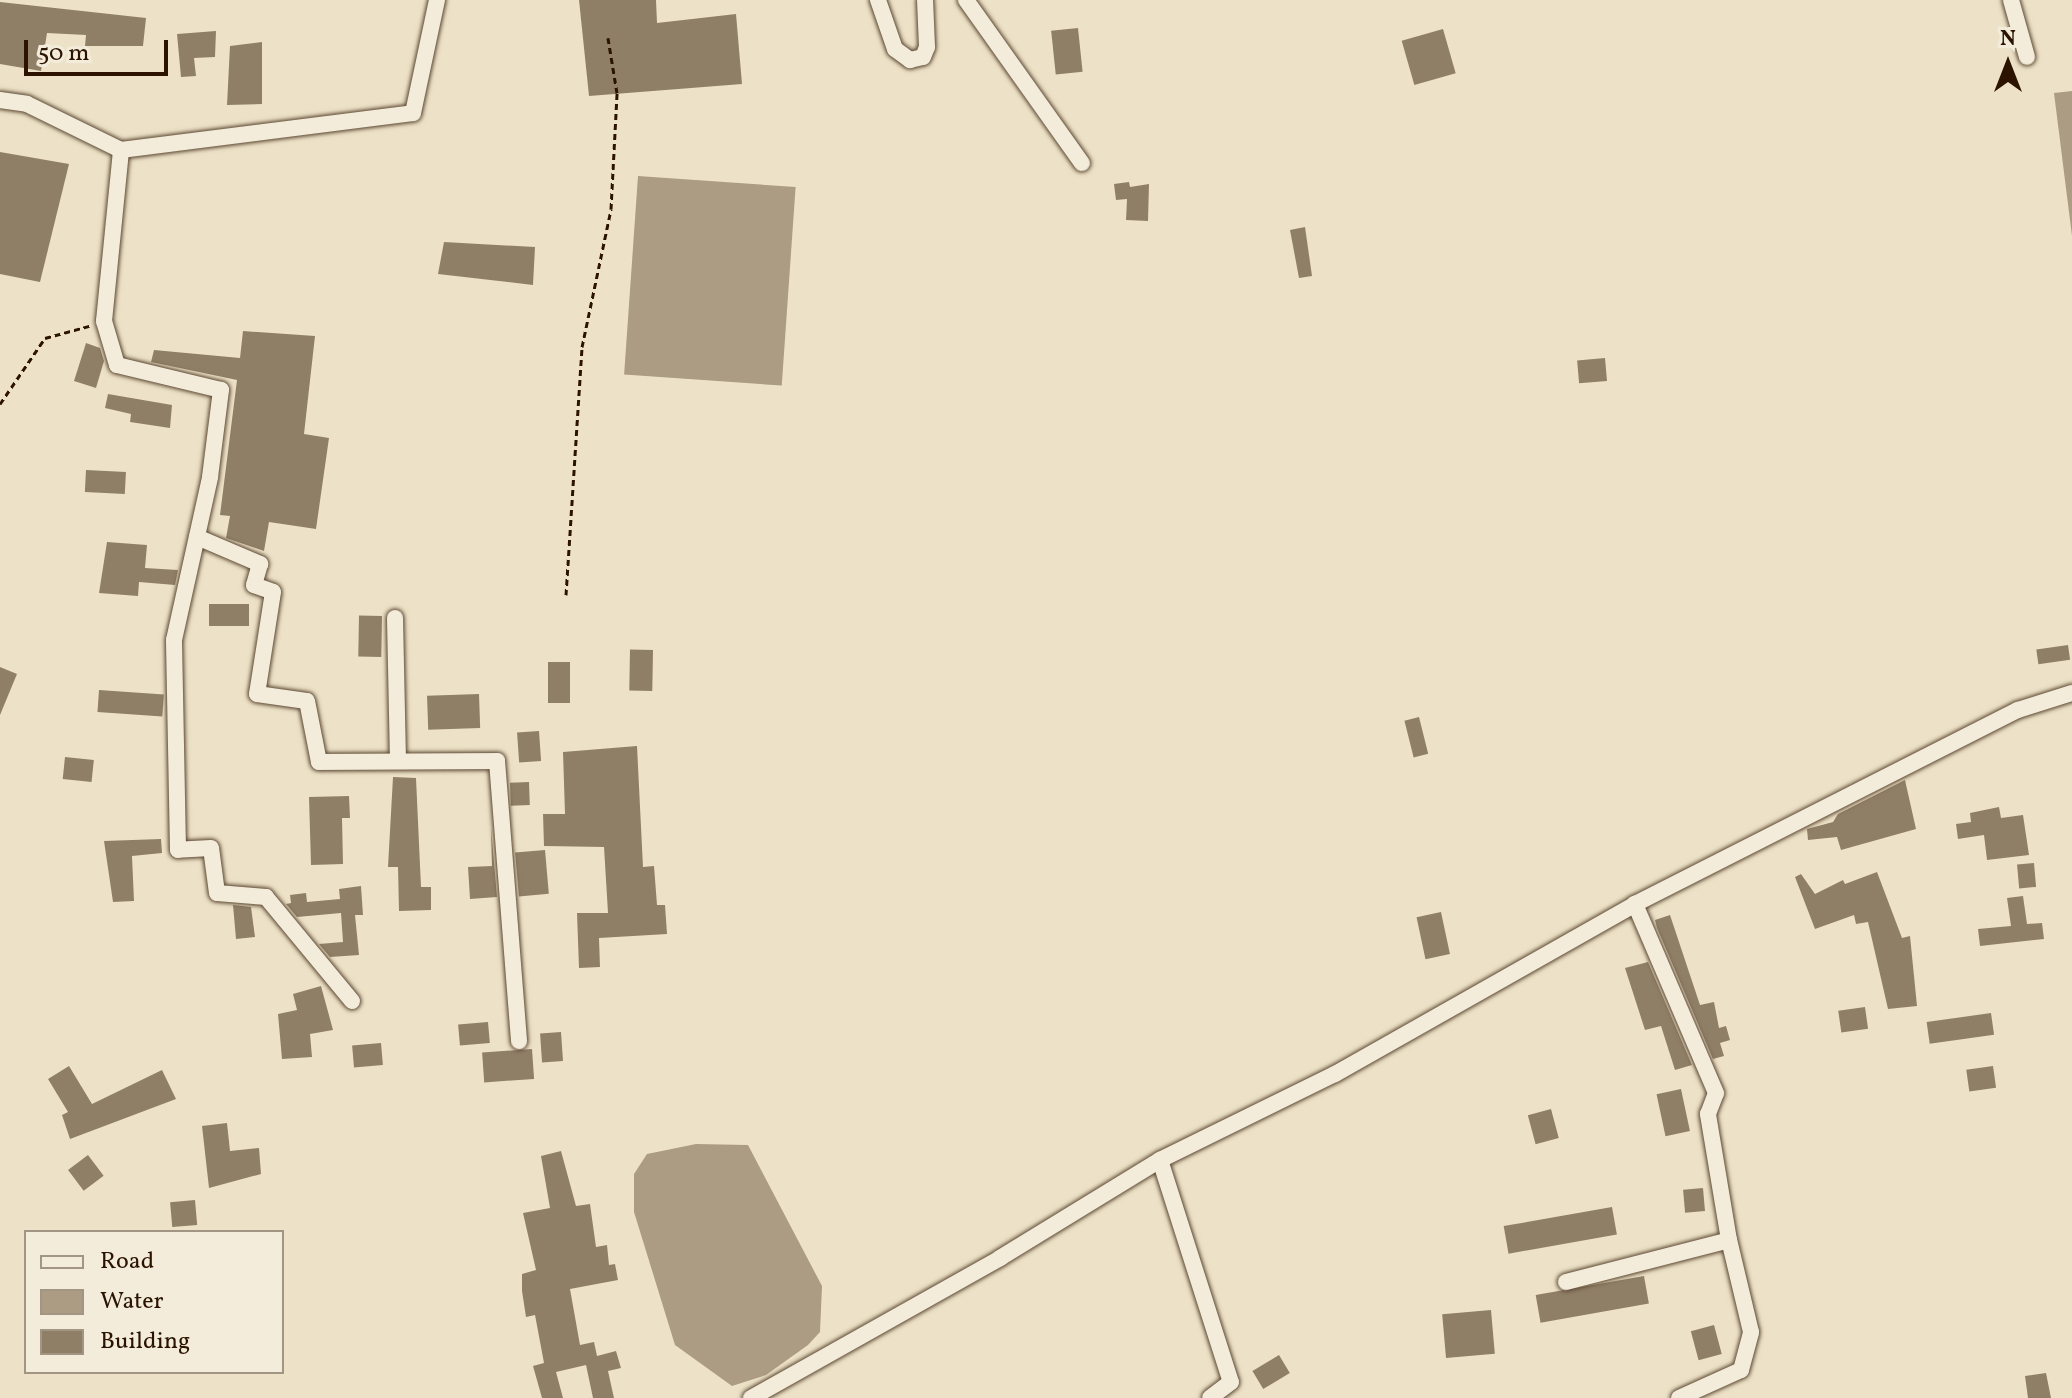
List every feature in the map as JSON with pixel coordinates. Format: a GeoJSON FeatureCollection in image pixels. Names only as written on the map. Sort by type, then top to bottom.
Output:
{"type":"FeatureCollection","features":[{"type":"Feature","properties":{"kind":"street"},"geometry":{"type":"LineString","coordinates":[[0,100],[27,104],[121,150],[413,113],[437,0]]}},
{"type":"Feature","properties":{"kind":"street"},"geometry":{"type":"LineString","coordinates":[[878,0],[895,49],[910,60],[923,57],[927,47],[925,0]]}},
{"type":"Feature","properties":{"kind":"street"},"geometry":{"type":"LineString","coordinates":[[966,0],[1082,163]]}},
{"type":"Feature","properties":{"kind":"street"},"geometry":{"type":"LineString","coordinates":[[2011,0],[2027,57]]}},
{"type":"Feature","properties":{"kind":"street"},"geometry":{"type":"LineString","coordinates":[[121,150],[104,321],[117,365],[221,390],[197,537],[174,640],[178,850],[211,848],[217,893],[266,897],[352,1001]]}},
{"type":"Feature","properties":{"kind":"street"},"geometry":{"type":"LineString","coordinates":[[197,537],[260,564],[254,585],[273,592],[257,694],[307,701],[319,762],[497,761],[519,1041]]}},
{"type":"Feature","properties":{"kind":"street"},"geometry":{"type":"LineString","coordinates":[[395,618],[398,761]]}},
{"type":"Feature","properties":{"kind":"street"},"geometry":{"type":"LineString","coordinates":[[751,1398],[1000,1258],[1160,1160],[1335,1074],[1635,904],[2018,710],[2072,693]]}},
{"type":"Feature","properties":{"kind":"street"},"geometry":{"type":"LineString","coordinates":[[1635,904],[1716,1093],[1708,1114],[1729,1240],[1751,1332],[1741,1370],[1679,1398]]}},
{"type":"Feature","properties":{"kind":"street"},"geometry":{"type":"LineString","coordinates":[[1160,1160],[1231,1382],[1210,1398]]}},
{"type":"Feature","properties":{"kind":"street"},"geometry":{"type":"LineString","coordinates":[[1566,1282],[1729,1240]]}},
{"type":"Feature","properties":{"kind":"path"},"geometry":{"type":"LineString","coordinates":[[566,595],[572,446],[582,347],[611,209],[617,93],[608,38]]}},
{"type":"Feature","properties":{"kind":"path"},"geometry":{"type":"LineString","coordinates":[[0,404],[45,338],[104,321]]}},
{"type":"Feature","properties":{"kind":"water"},"geometry":{"type":"Polygon","coordinates":[[[2072,91],[2072,236],[2054,93],[2072,91]]]}},
{"type":"Feature","properties":{"kind":"water"},"geometry":{"type":"Polygon","coordinates":[[[638,176],[796,187],[782,386],[624,375],[638,176]]]}},
{"type":"Feature","properties":{"kind":"water"},"geometry":{"type":"Polygon","coordinates":[[[696,1144],[748,1145],[822,1286],[820,1332],[808,1345],[766,1375],[732,1386],[675,1345],[634,1212],[634,1174],[647,1154],[696,1144]]]}},
{"type":"Feature","properties":{"kind":"building"},"geometry":{"type":"Polygon","coordinates":[[[579,0],[656,0],[657,23],[736,14],[742,84],[589,96],[579,0]]]}},
{"type":"Feature","properties":{"kind":"building"},"geometry":{"type":"Polygon","coordinates":[[[0,2],[146,18],[143,46],[85,46],[86,35],[47,33],[41,71],[0,64],[0,2]]]}},
{"type":"Feature","properties":{"kind":"building"},"geometry":{"type":"Polygon","coordinates":[[[1078,28],[1083,72],[1056,75],[1051,31],[1078,28]]]}},
{"type":"Feature","properties":{"kind":"building"},"geometry":{"type":"Polygon","coordinates":[[[1443,29],[1456,73],[1414,85],[1402,41],[1443,29]]]}},
{"type":"Feature","properties":{"kind":"building"},"geometry":{"type":"Polygon","coordinates":[[[216,31],[215,57],[194,58],[196,76],[181,77],[177,34],[216,31]]]}},
{"type":"Feature","properties":{"kind":"building"},"geometry":{"type":"Polygon","coordinates":[[[262,42],[262,104],[227,105],[230,46],[262,42]]]}},
{"type":"Feature","properties":{"kind":"building"},"geometry":{"type":"Polygon","coordinates":[[[0,152],[69,164],[40,282],[0,274],[0,152]]]}},
{"type":"Feature","properties":{"kind":"building"},"geometry":{"type":"Polygon","coordinates":[[[1129,182],[1130,187],[1149,184],[1148,221],[1126,220],[1127,199],[1116,200],[1114,184],[1129,182]]]}},
{"type":"Feature","properties":{"kind":"building"},"geometry":{"type":"Polygon","coordinates":[[[1305,227],[1312,276],[1299,278],[1290,230],[1305,227]]]}},
{"type":"Feature","properties":{"kind":"building"},"geometry":{"type":"Polygon","coordinates":[[[444,242],[535,247],[533,285],[438,274],[444,242]]]}},
{"type":"Feature","properties":{"kind":"building"},"geometry":{"type":"Polygon","coordinates":[[[243,331],[315,336],[304,434],[329,438],[316,529],[269,522],[264,551],[226,538],[230,516],[220,515],[237,380],[151,362],[154,350],[240,358],[243,331]]]}},
{"type":"Feature","properties":{"kind":"building"},"geometry":{"type":"Polygon","coordinates":[[[86,343],[100,348],[104,361],[96,388],[74,381],[86,343]]]}},
{"type":"Feature","properties":{"kind":"building"},"geometry":{"type":"Polygon","coordinates":[[[1605,358],[1607,381],[1579,383],[1577,360],[1605,358]]]}},
{"type":"Feature","properties":{"kind":"building"},"geometry":{"type":"Polygon","coordinates":[[[108,394],[172,405],[170,428],[130,422],[131,414],[105,408],[108,394]]]}},
{"type":"Feature","properties":{"kind":"building"},"geometry":{"type":"Polygon","coordinates":[[[86,470],[126,472],[125,494],[85,492],[86,470]]]}},
{"type":"Feature","properties":{"kind":"building"},"geometry":{"type":"Polygon","coordinates":[[[107,542],[147,545],[145,568],[178,570],[175,585],[139,582],[138,596],[99,593],[107,542]]]}},
{"type":"Feature","properties":{"kind":"building"},"geometry":{"type":"Polygon","coordinates":[[[209,604],[249,604],[249,626],[209,626],[209,604]]]}},
{"type":"Feature","properties":{"kind":"building"},"geometry":{"type":"Polygon","coordinates":[[[359,616],[382,616],[381,657],[358,657],[359,616]]]}},
{"type":"Feature","properties":{"kind":"building"},"geometry":{"type":"Polygon","coordinates":[[[2068,645],[2070,660],[2038,664],[2036,649],[2068,645]]]}},
{"type":"Feature","properties":{"kind":"building"},"geometry":{"type":"Polygon","coordinates":[[[630,650],[653,650],[652,691],[629,691],[630,650]]]}},
{"type":"Feature","properties":{"kind":"building"},"geometry":{"type":"Polygon","coordinates":[[[548,662],[570,662],[570,703],[548,703],[548,662]]]}},
{"type":"Feature","properties":{"kind":"building"},"geometry":{"type":"Polygon","coordinates":[[[0,667],[17,674],[0,715],[0,667]]]}},
{"type":"Feature","properties":{"kind":"building"},"geometry":{"type":"Polygon","coordinates":[[[99,690],[164,695],[162,716],[97,712],[99,690]]]}},
{"type":"Feature","properties":{"kind":"building"},"geometry":{"type":"Polygon","coordinates":[[[479,694],[480,728],[428,730],[427,696],[479,694]]]}},
{"type":"Feature","properties":{"kind":"building"},"geometry":{"type":"Polygon","coordinates":[[[1419,717],[1428,754],[1414,758],[1404,721],[1419,717]]]}},
{"type":"Feature","properties":{"kind":"building"},"geometry":{"type":"Polygon","coordinates":[[[539,731],[541,761],[519,762],[517,733],[539,731]]]}},
{"type":"Feature","properties":{"kind":"building"},"geometry":{"type":"Polygon","coordinates":[[[637,746],[643,867],[654,866],[657,905],[665,905],[667,934],[599,938],[600,967],[579,968],[577,913],[608,913],[604,847],[544,846],[543,814],[565,814],[563,752],[637,746]]]}},
{"type":"Feature","properties":{"kind":"building"},"geometry":{"type":"Polygon","coordinates":[[[65,757],[94,760],[92,782],[63,779],[65,757]]]}},
{"type":"Feature","properties":{"kind":"building"},"geometry":{"type":"Polygon","coordinates":[[[393,777],[416,778],[421,887],[431,887],[431,910],[399,911],[398,867],[388,867],[393,777]]]}},
{"type":"Feature","properties":{"kind":"building"},"geometry":{"type":"Polygon","coordinates":[[[1905,780],[1916,829],[1841,850],[1837,837],[1808,840],[1807,829],[1833,822],[1838,814],[1905,780]]]}},
{"type":"Feature","properties":{"kind":"building"},"geometry":{"type":"Polygon","coordinates":[[[529,782],[530,805],[511,806],[510,783],[529,782]]]}},
{"type":"Feature","properties":{"kind":"building"},"geometry":{"type":"Polygon","coordinates":[[[349,796],[350,818],[342,818],[343,864],[311,865],[309,797],[349,796]]]}},
{"type":"Feature","properties":{"kind":"building"},"geometry":{"type":"Polygon","coordinates":[[[1999,807],[2001,818],[2023,815],[2029,855],[1987,860],[1984,835],[1958,839],[1956,824],[1971,822],[1970,813],[1999,807]]]}},
{"type":"Feature","properties":{"kind":"building"},"geometry":{"type":"Polygon","coordinates":[[[491,828],[497,897],[470,899],[468,867],[492,866],[491,828]]]}},
{"type":"Feature","properties":{"kind":"building"},"geometry":{"type":"Polygon","coordinates":[[[161,839],[162,853],[132,856],[134,901],[113,902],[104,841],[161,839]]]}},
{"type":"Feature","properties":{"kind":"building"},"geometry":{"type":"Polygon","coordinates":[[[545,850],[549,894],[519,896],[515,853],[545,850]]]}},
{"type":"Feature","properties":{"kind":"building"},"geometry":{"type":"Polygon","coordinates":[[[2034,863],[2036,887],[2019,888],[2017,864],[2034,863]]]}},
{"type":"Feature","properties":{"kind":"building"},"geometry":{"type":"Polygon","coordinates":[[[1877,872],[1902,938],[1910,936],[1917,1006],[1888,1009],[1868,922],[1856,924],[1854,915],[1815,929],[1795,877],[1801,874],[1815,894],[1843,880],[1845,884],[1877,872]]]}},
{"type":"Feature","properties":{"kind":"building"},"geometry":{"type":"Polygon","coordinates":[[[361,886],[363,915],[355,915],[359,955],[330,957],[319,944],[343,942],[341,913],[297,917],[286,904],[291,903],[290,895],[306,893],[307,902],[340,899],[339,889],[361,886]]]}},
{"type":"Feature","properties":{"kind":"building"},"geometry":{"type":"Polygon","coordinates":[[[2023,896],[2027,924],[2042,923],[2044,939],[1980,946],[1978,929],[2011,926],[2007,898],[2023,896]]]}},
{"type":"Feature","properties":{"kind":"building"},"geometry":{"type":"Polygon","coordinates":[[[233,905],[251,907],[255,937],[236,939],[233,905]]]}},
{"type":"Feature","properties":{"kind":"building"},"geometry":{"type":"Polygon","coordinates":[[[1441,912],[1450,954],[1425,959],[1417,917],[1441,912]]]}},
{"type":"Feature","properties":{"kind":"building"},"geometry":{"type":"Polygon","coordinates":[[[1670,915],[1700,1005],[1714,1002],[1719,1028],[1726,1026],[1730,1040],[1720,1043],[1724,1056],[1713,1059],[1657,928],[1655,920],[1670,915]]]}},
{"type":"Feature","properties":{"kind":"building"},"geometry":{"type":"Polygon","coordinates":[[[1648,962],[1692,1065],[1675,1070],[1661,1026],[1645,1030],[1625,968],[1648,962]]]}},
{"type":"Feature","properties":{"kind":"building"},"geometry":{"type":"Polygon","coordinates":[[[321,986],[333,1030],[310,1034],[312,1057],[282,1059],[278,1014],[297,1010],[293,994],[321,986]]]}},
{"type":"Feature","properties":{"kind":"building"},"geometry":{"type":"Polygon","coordinates":[[[1865,1007],[1868,1029],[1841,1033],[1838,1011],[1865,1007]]]}},
{"type":"Feature","properties":{"kind":"building"},"geometry":{"type":"Polygon","coordinates":[[[1991,1013],[1994,1035],[1930,1044],[1927,1022],[1991,1013]]]}},
{"type":"Feature","properties":{"kind":"building"},"geometry":{"type":"Polygon","coordinates":[[[488,1022],[490,1043],[460,1046],[458,1025],[488,1022]]]}},
{"type":"Feature","properties":{"kind":"building"},"geometry":{"type":"Polygon","coordinates":[[[561,1032],[563,1061],[542,1062],[540,1033],[561,1032]]]}},
{"type":"Feature","properties":{"kind":"building"},"geometry":{"type":"Polygon","coordinates":[[[381,1043],[383,1065],[354,1067],[352,1046],[381,1043]]]}},
{"type":"Feature","properties":{"kind":"building"},"geometry":{"type":"Polygon","coordinates":[[[532,1049],[534,1079],[484,1082],[482,1052],[532,1049]]]}},
{"type":"Feature","properties":{"kind":"building"},"geometry":{"type":"Polygon","coordinates":[[[69,1066],[92,1104],[162,1070],[176,1099],[70,1139],[62,1115],[68,1112],[48,1079],[69,1066]]]}},
{"type":"Feature","properties":{"kind":"building"},"geometry":{"type":"Polygon","coordinates":[[[1993,1066],[1996,1088],[1969,1092],[1966,1070],[1993,1066]]]}},
{"type":"Feature","properties":{"kind":"building"},"geometry":{"type":"Polygon","coordinates":[[[1681,1089],[1690,1131],[1665,1136],[1657,1094],[1681,1089]]]}},
{"type":"Feature","properties":{"kind":"building"},"geometry":{"type":"Polygon","coordinates":[[[1551,1109],[1559,1138],[1536,1144],[1528,1115],[1551,1109]]]}},
{"type":"Feature","properties":{"kind":"building"},"geometry":{"type":"Polygon","coordinates":[[[227,1123],[230,1151],[259,1148],[261,1174],[209,1188],[202,1126],[227,1123]]]}},
{"type":"Feature","properties":{"kind":"building"},"geometry":{"type":"Polygon","coordinates":[[[561,1151],[576,1206],[590,1204],[596,1247],[607,1245],[609,1265],[615,1264],[618,1280],[570,1289],[580,1345],[594,1342],[597,1356],[616,1351],[621,1368],[608,1371],[614,1398],[593,1398],[586,1365],[556,1372],[563,1398],[542,1398],[533,1366],[544,1363],[535,1315],[526,1317],[522,1291],[522,1274],[536,1270],[523,1213],[550,1208],[541,1156],[561,1151]]]}},
{"type":"Feature","properties":{"kind":"building"},"geometry":{"type":"Polygon","coordinates":[[[88,1155],[104,1176],[84,1191],[68,1170],[88,1155]]]}},
{"type":"Feature","properties":{"kind":"building"},"geometry":{"type":"Polygon","coordinates":[[[1703,1188],[1705,1211],[1685,1213],[1683,1190],[1703,1188]]]}},
{"type":"Feature","properties":{"kind":"building"},"geometry":{"type":"Polygon","coordinates":[[[195,1200],[197,1225],[172,1227],[170,1202],[195,1200]]]}},
{"type":"Feature","properties":{"kind":"building"},"geometry":{"type":"Polygon","coordinates":[[[1612,1207],[1617,1235],[1509,1254],[1504,1226],[1612,1207]]]}},
{"type":"Feature","properties":{"kind":"building"},"geometry":{"type":"Polygon","coordinates":[[[1644,1276],[1649,1304],[1541,1323],[1536,1295],[1644,1276]]]}},
{"type":"Feature","properties":{"kind":"building"},"geometry":{"type":"Polygon","coordinates":[[[1491,1310],[1495,1354],[1446,1358],[1442,1314],[1491,1310]]]}},
{"type":"Feature","properties":{"kind":"building"},"geometry":{"type":"Polygon","coordinates":[[[1714,1325],[1722,1354],[1699,1360],[1691,1331],[1714,1325]]]}},
{"type":"Feature","properties":{"kind":"building"},"geometry":{"type":"Polygon","coordinates":[[[1279,1355],[1290,1373],[1263,1389],[1252,1371],[1279,1355]]]}},
{"type":"Feature","properties":{"kind":"building"},"geometry":{"type":"Polygon","coordinates":[[[2046,1373],[2051,1398],[2028,1398],[2025,1376],[2046,1373]]]}}]}
